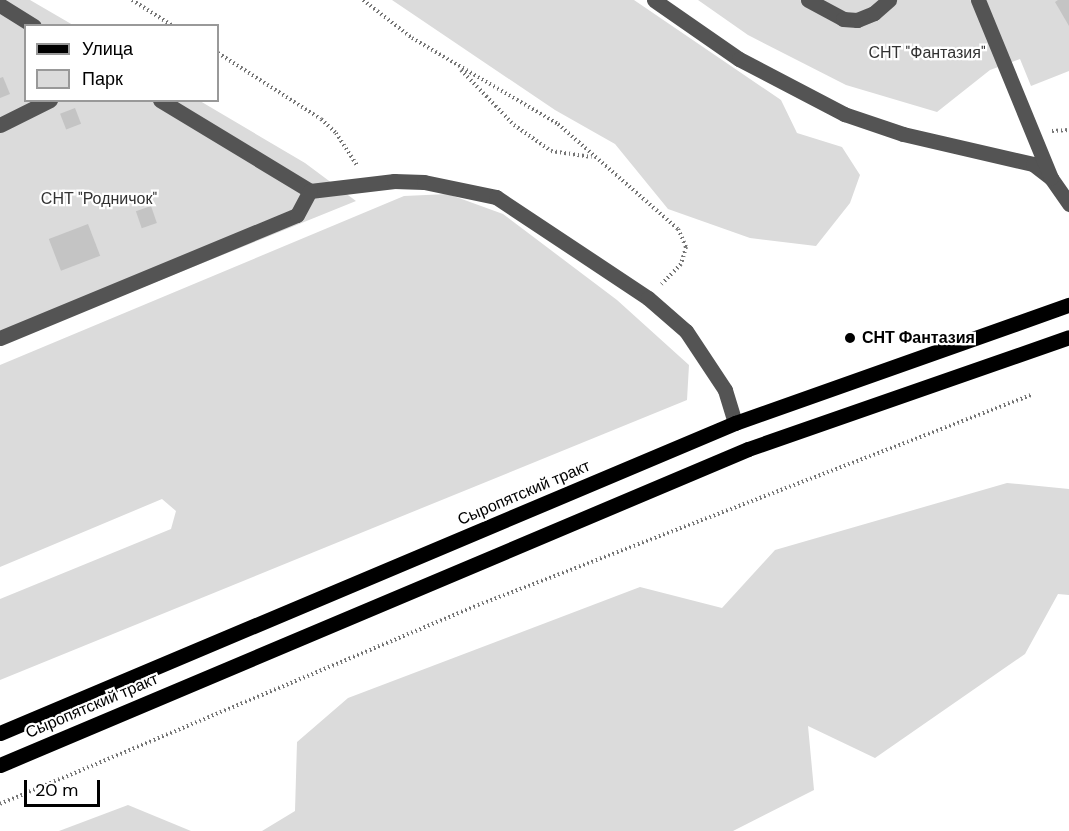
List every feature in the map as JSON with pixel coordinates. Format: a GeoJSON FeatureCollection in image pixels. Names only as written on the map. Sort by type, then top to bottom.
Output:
{"type":"FeatureCollection","features":[{"type":"Feature","properties":{"kind":"main road","name":"Сыропятский тракт"},"geometry":{"type":"LineString","coordinates":[[0,733],[735,423],[1069,305]]}},
{"type":"Feature","properties":{"kind":"main road","name":"Сыропятский тракт"},"geometry":{"type":"LineString","coordinates":[[0,765],[748,449],[1069,336]]}},
{"type":"Feature","properties":{"kind":"street"},"geometry":{"type":"LineString","coordinates":[[654,0],[739,59],[844,114],[903,134],[1014,158],[1033,164],[1052,178]]}},
{"type":"Feature","properties":{"kind":"street"},"geometry":{"type":"LineString","coordinates":[[808,0],[843,19],[857,20],[874,13],[889,0]]}},
{"type":"Feature","properties":{"kind":"street"},"geometry":{"type":"LineString","coordinates":[[978,0],[1052,178],[1069,204]]}},
{"type":"Feature","properties":{"kind":"street"},"geometry":{"type":"LineString","coordinates":[[0,5],[31,24]]}},
{"type":"Feature","properties":{"kind":"street"},"geometry":{"type":"LineString","coordinates":[[0,125],[46,102]]}},
{"type":"Feature","properties":{"kind":"street"},"geometry":{"type":"LineString","coordinates":[[163,102],[310,191],[368,184],[424,182],[496,197],[648,298],[686,331],[711,364],[725,390],[735,423]]}},
{"type":"Feature","properties":{"kind":"street"},"geometry":{"type":"LineString","coordinates":[[0,338],[297,215],[310,191]]}},
{"type":"Feature","properties":{"kind":"path"},"geometry":{"type":"LineString","coordinates":[[132,0],[170,24]]}},
{"type":"Feature","properties":{"kind":"path"},"geometry":{"type":"LineString","coordinates":[[363,0],[412,38],[459,67],[536,108],[678,230],[686,247],[681,264],[648,298]]}},
{"type":"Feature","properties":{"kind":"path"},"geometry":{"type":"LineString","coordinates":[[219,54],[321,119],[351,154],[368,184]]}},
{"type":"Feature","properties":{"kind":"path"},"geometry":{"type":"LineString","coordinates":[[459,67],[513,125],[550,151],[592,157]]}},
{"type":"Feature","properties":{"kind":"path"},"geometry":{"type":"LineString","coordinates":[[0,804],[478,605],[1031,395]]}},
{"type":"Feature","properties":{"kind":"green space","name":"СНТ \"Родничок\""},"geometry":{"type":"Polygon","coordinates":[[[0,0],[30,0],[71,24],[24,24],[24,102],[202,102],[305,163],[356,201],[0,345],[0,0]]]}},
{"type":"Feature","properties":{"kind":"green space"},"geometry":{"type":"Polygon","coordinates":[[[392,0],[634,0],[781,100],[797,133],[842,147],[860,175],[850,203],[816,246],[750,238],[668,209],[615,144],[555,110],[392,0]]]}},
{"type":"Feature","properties":{"kind":"green space","name":"СНТ \"Фантазия\""},"geometry":{"type":"Polygon","coordinates":[[[698,0],[1069,0],[1069,71],[1031,86],[1020,59],[990,70],[937,112],[846,85],[748,35],[698,0]]]}},
{"type":"Feature","properties":{"kind":"green space"},"geometry":{"type":"Polygon","coordinates":[[[448,194],[503,214],[617,300],[689,365],[687,400],[0,680],[0,599],[171,529],[176,511],[162,499],[0,567],[0,365],[404,196],[448,194]]]}},
{"type":"Feature","properties":{"kind":"green space"},"geometry":{"type":"Polygon","coordinates":[[[1007,483],[1069,489],[1069,595],[1058,594],[1025,654],[875,758],[808,726],[814,790],[733,831],[262,831],[295,811],[297,742],[348,698],[640,587],[722,608],[775,550],[1007,483]]]}},
{"type":"Feature","properties":{"kind":"green space"},"geometry":{"type":"Polygon","coordinates":[[[128,805],[191,831],[59,831],[128,805]]]}},
{"type":"Feature","properties":{"kind":"building"},"geometry":{"type":"Polygon","coordinates":[[[1069,0],[1069,26],[1055,2],[1069,0]]]}},
{"type":"Feature","properties":{"kind":"building"},"geometry":{"type":"Polygon","coordinates":[[[3,77],[10,94],[0,98],[0,78],[3,77]]]}},
{"type":"Feature","properties":{"kind":"building"},"geometry":{"type":"Polygon","coordinates":[[[75,108],[81,124],[66,130],[60,114],[75,108]]]}},
{"type":"Feature","properties":{"kind":"building"},"geometry":{"type":"Polygon","coordinates":[[[151,206],[157,223],[142,228],[136,211],[151,206]]]}},
{"type":"Feature","properties":{"kind":"building"},"geometry":{"type":"Polygon","coordinates":[[[88,224],[100,256],[61,271],[49,239],[88,224]]]}},
{"type":"Feature","properties":{"kind":"place","name":"СНТ Фантазия"},"geometry":{"type":"Point","coordinates":[850,338]}}]}
